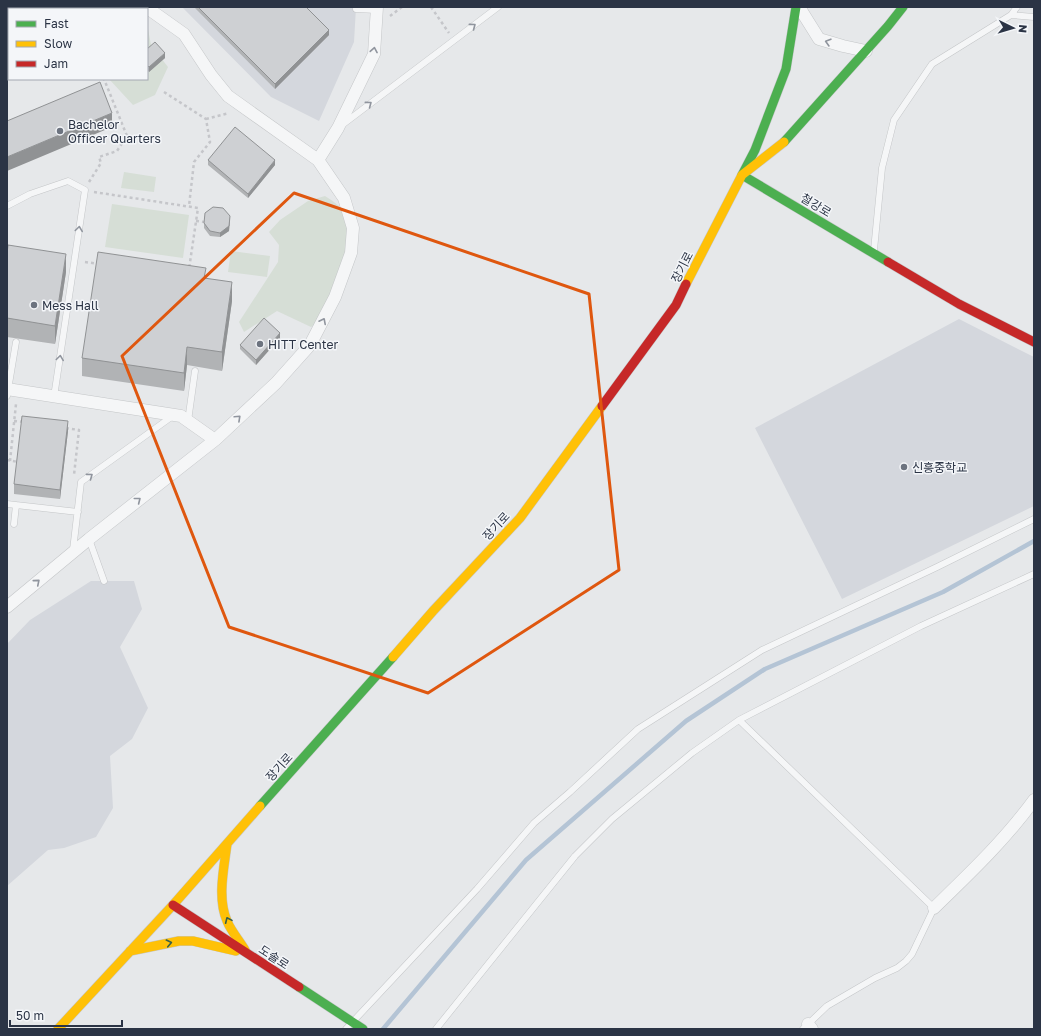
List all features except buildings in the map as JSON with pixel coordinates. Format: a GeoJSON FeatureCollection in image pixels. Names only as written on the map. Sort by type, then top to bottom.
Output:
{"type":"FeatureCollection","features":[{"type":"Feature","properties":{"kind":"main road"},"geometry":{"type":"LineString","coordinates":[[742,175],[755,150],[786,69],[796,7]]}},
{"type":"Feature","properties":{"kind":"main road","name":"장기로"},"geometry":{"type":"LineString","coordinates":[[58,1029],[173,905],[434,611],[520,518],[676,305],[742,175],[782,145],[903,7]]}},
{"type":"Feature","properties":{"kind":"main road","name":"철강로"},"geometry":{"type":"LineString","coordinates":[[742,175],[959,304],[1034,342]]}},
{"type":"Feature","properties":{"kind":"main road"},"geometry":{"type":"LineString","coordinates":[[227,844],[223,908],[227,920],[248,954]]}},
{"type":"Feature","properties":{"kind":"main road","name":"도솔로"},"geometry":{"type":"LineString","coordinates":[[173,905],[248,954],[350,1026],[362,1028]]}},
{"type":"Feature","properties":{"kind":"main road"},"geometry":{"type":"LineString","coordinates":[[130,951],[179,941],[193,941],[248,954]]}},
{"type":"Feature","properties":{"kind":"street"},"geometry":{"type":"LineString","coordinates":[[799,7],[819,39],[866,51]]}},
{"type":"Feature","properties":{"kind":"street"},"geometry":{"type":"LineString","coordinates":[[7,607],[89,539],[215,440],[276,382],[310,345],[335,297],[351,253],[353,228],[344,198],[318,160],[228,96],[211,75],[184,34],[148,8]]}},
{"type":"Feature","properties":{"kind":"street"},"geometry":{"type":"LineString","coordinates":[[318,160],[338,128],[374,54],[377,9]]}},
{"type":"Feature","properties":{"kind":"street"},"geometry":{"type":"LineString","coordinates":[[10,391],[181,416],[215,440]]}},
{"type":"Feature","properties":{"kind":"street"},"geometry":{"type":"LineString","coordinates":[[934,908],[982,860],[1034,800]]}},
{"type":"Feature","properties":{"kind":"lane"},"geometry":{"type":"LineString","coordinates":[[338,128],[498,7]]}},
{"type":"Feature","properties":{"kind":"lane"},"geometry":{"type":"LineString","coordinates":[[874,253],[882,168],[894,120],[932,64],[1012,15],[1017,7]]}},
{"type":"Feature","properties":{"kind":"lane"},"geometry":{"type":"LineString","coordinates":[[356,9],[377,9]]}},
{"type":"Feature","properties":{"kind":"lane"},"geometry":{"type":"LineString","coordinates":[[1012,15],[1034,17]]}},
{"type":"Feature","properties":{"kind":"lane"},"geometry":{"type":"LineString","coordinates":[[7,206],[30,194],[68,181],[85,190],[54,397]]}},
{"type":"Feature","properties":{"kind":"lane"},"geometry":{"type":"LineString","coordinates":[[10,391],[16,342]]}},
{"type":"Feature","properties":{"kind":"lane"},"geometry":{"type":"LineString","coordinates":[[188,421],[195,371]]}},
{"type":"Feature","properties":{"kind":"lane"},"geometry":{"type":"LineString","coordinates":[[73,552],[81,482],[174,415]]}},
{"type":"Feature","properties":{"kind":"lane"},"geometry":{"type":"LineString","coordinates":[[7,504],[78,512]]}},
{"type":"Feature","properties":{"kind":"lane"},"geometry":{"type":"LineString","coordinates":[[14,524],[16,505]]}},
{"type":"Feature","properties":{"kind":"lane"},"geometry":{"type":"LineString","coordinates":[[350,1026],[477,889],[534,823],[638,729],[762,650],[1034,519]]}},
{"type":"Feature","properties":{"kind":"lane"},"geometry":{"type":"LineString","coordinates":[[89,539],[104,581]]}},
{"type":"Feature","properties":{"kind":"lane"},"geometry":{"type":"LineString","coordinates":[[436,1029],[575,856],[612,819],[692,753],[739,720],[920,626],[1034,574]]}},
{"type":"Feature","properties":{"kind":"lane"},"geometry":{"type":"LineString","coordinates":[[739,720],[934,908],[912,954],[906,961],[897,968],[875,978],[827,1006],[808,1027]]}},
{"type":"Feature","properties":{"kind":"path"},"geometry":{"type":"LineString","coordinates":[[431,7],[454,40]]}},
{"type":"Feature","properties":{"kind":"path"},"geometry":{"type":"LineString","coordinates":[[104,80],[127,136],[117,151],[99,157],[101,163],[85,190],[198,208],[189,270]]}},
{"type":"Feature","properties":{"kind":"path"},"geometry":{"type":"LineString","coordinates":[[164,92],[206,119],[246,109]]}},
{"type":"Feature","properties":{"kind":"path"},"geometry":{"type":"LineString","coordinates":[[189,206],[194,162],[210,142],[206,119]]}},
{"type":"Feature","properties":{"kind":"path"},"geometry":{"type":"LineString","coordinates":[[196,221],[205,222]]}},
{"type":"Feature","properties":{"kind":"path"},"geometry":{"type":"LineString","coordinates":[[74,260],[104,265]]}},
{"type":"Feature","properties":{"kind":"path"},"geometry":{"type":"LineString","coordinates":[[10,391],[14,421],[8,460],[18,462]]}},
{"type":"Feature","properties":{"kind":"path"},"geometry":{"type":"LineString","coordinates":[[14,421],[29,423]]}},
{"type":"Feature","properties":{"kind":"path"},"geometry":{"type":"LineString","coordinates":[[65,428],[79,430],[77,448]]}},
{"type":"Feature","properties":{"kind":"highlighted area"},"geometry":{"type":"Polygon","coordinates":[[[294,193],[589,294],[619,570],[428,693],[229,627],[122,356],[294,193]]]}},
{"type":"Feature","properties":{"kind":"shaded area"},"geometry":{"type":"Polygon","coordinates":[[[182,7],[356,7],[354,42],[319,121],[271,97],[182,7]]]}},
{"type":"Feature","properties":{"kind":"shaded area"},"geometry":{"type":"Polygon","coordinates":[[[148,29],[151,45],[168,67],[155,95],[133,105],[110,80],[148,80],[148,29]]]}},
{"type":"Feature","properties":{"kind":"shaded area"},"geometry":{"type":"Polygon","coordinates":[[[124,172],[156,177],[154,192],[121,188],[124,172]]]}},
{"type":"Feature","properties":{"kind":"shaded area"},"geometry":{"type":"Polygon","coordinates":[[[325,196],[342,210],[347,222],[348,236],[346,250],[337,281],[319,321],[311,327],[277,311],[244,332],[239,322],[278,262],[279,245],[269,232],[280,220],[308,201],[325,196]]]}},
{"type":"Feature","properties":{"kind":"shaded area"},"geometry":{"type":"Polygon","coordinates":[[[112,204],[189,215],[183,258],[105,247],[112,204]]]}},
{"type":"Feature","properties":{"kind":"shaded area"},"geometry":{"type":"Polygon","coordinates":[[[231,251],[270,256],[267,277],[228,272],[231,251]]]}},
{"type":"Feature","properties":{"kind":"shaded area","name":"신흥중학교"},"geometry":{"type":"Polygon","coordinates":[[[959,319],[1034,357],[1034,506],[842,599],[755,428],[959,319]]]}},
{"type":"Feature","properties":{"kind":"shaded area"},"geometry":{"type":"Polygon","coordinates":[[[91,581],[134,581],[142,609],[120,647],[148,708],[132,739],[110,756],[113,808],[96,837],[64,848],[48,850],[7,886],[7,644],[30,620],[91,581]]]}},
{"type":"Feature","properties":{"kind":"waterway"},"geometry":{"type":"LineString","coordinates":[[383,1029],[526,860],[686,721],[765,669],[943,592],[1034,541]]}},
{"type":"Feature","properties":{"kind":"traffic: fast"},"geometry":{"type":"LineString","coordinates":[[796,7],[786,69],[755,150],[742,175],[888,262]]}},
{"type":"Feature","properties":{"kind":"traffic: fast"},"geometry":{"type":"LineString","coordinates":[[784,142],[888,26],[903,7]]}},
{"type":"Feature","properties":{"kind":"traffic: fast"},"geometry":{"type":"LineString","coordinates":[[260,806],[393,657]]}},
{"type":"Feature","properties":{"kind":"traffic: fast"},"geometry":{"type":"LineString","coordinates":[[299,987],[363,1029]]}},
{"type":"Feature","properties":{"kind":"traffic: slow"},"geometry":{"type":"LineString","coordinates":[[686,284],[742,175],[784,142]]}},
{"type":"Feature","properties":{"kind":"traffic: slow"},"geometry":{"type":"LineString","coordinates":[[393,657],[433,611],[520,518],[602,406]]}},
{"type":"Feature","properties":{"kind":"traffic: slow"},"geometry":{"type":"LineString","coordinates":[[58,1029],[173,905],[260,806]]}},
{"type":"Feature","properties":{"kind":"traffic: slow"},"geometry":{"type":"LineString","coordinates":[[227,844],[222,883],[222,903],[229,925],[245,950]]}},
{"type":"Feature","properties":{"kind":"traffic: slow"},"geometry":{"type":"LineString","coordinates":[[130,951],[179,941],[193,941],[236,951]]}},
{"type":"Feature","properties":{"kind":"traffic: jam"},"geometry":{"type":"LineString","coordinates":[[888,262],[959,304],[1034,342]]}},
{"type":"Feature","properties":{"kind":"traffic: jam"},"geometry":{"type":"LineString","coordinates":[[602,406],[676,305],[686,284]]}},
{"type":"Feature","properties":{"kind":"traffic: jam"},"geometry":{"type":"LineString","coordinates":[[173,905],[299,987]]}},
{"type":"Feature","properties":{"kind":"place","name":"Bachelor Officer Quarters"},"geometry":{"type":"Point","coordinates":[60,131]}},
{"type":"Feature","properties":{"kind":"place","name":"Mess Hall"},"geometry":{"type":"Point","coordinates":[34,305]}},
{"type":"Feature","properties":{"kind":"place","name":"HITT Center"},"geometry":{"type":"Point","coordinates":[260,344]}},
{"type":"Feature","properties":{"kind":"place","name":"신흥중학교"},"geometry":{"type":"Point","coordinates":[904,467]}}]}
